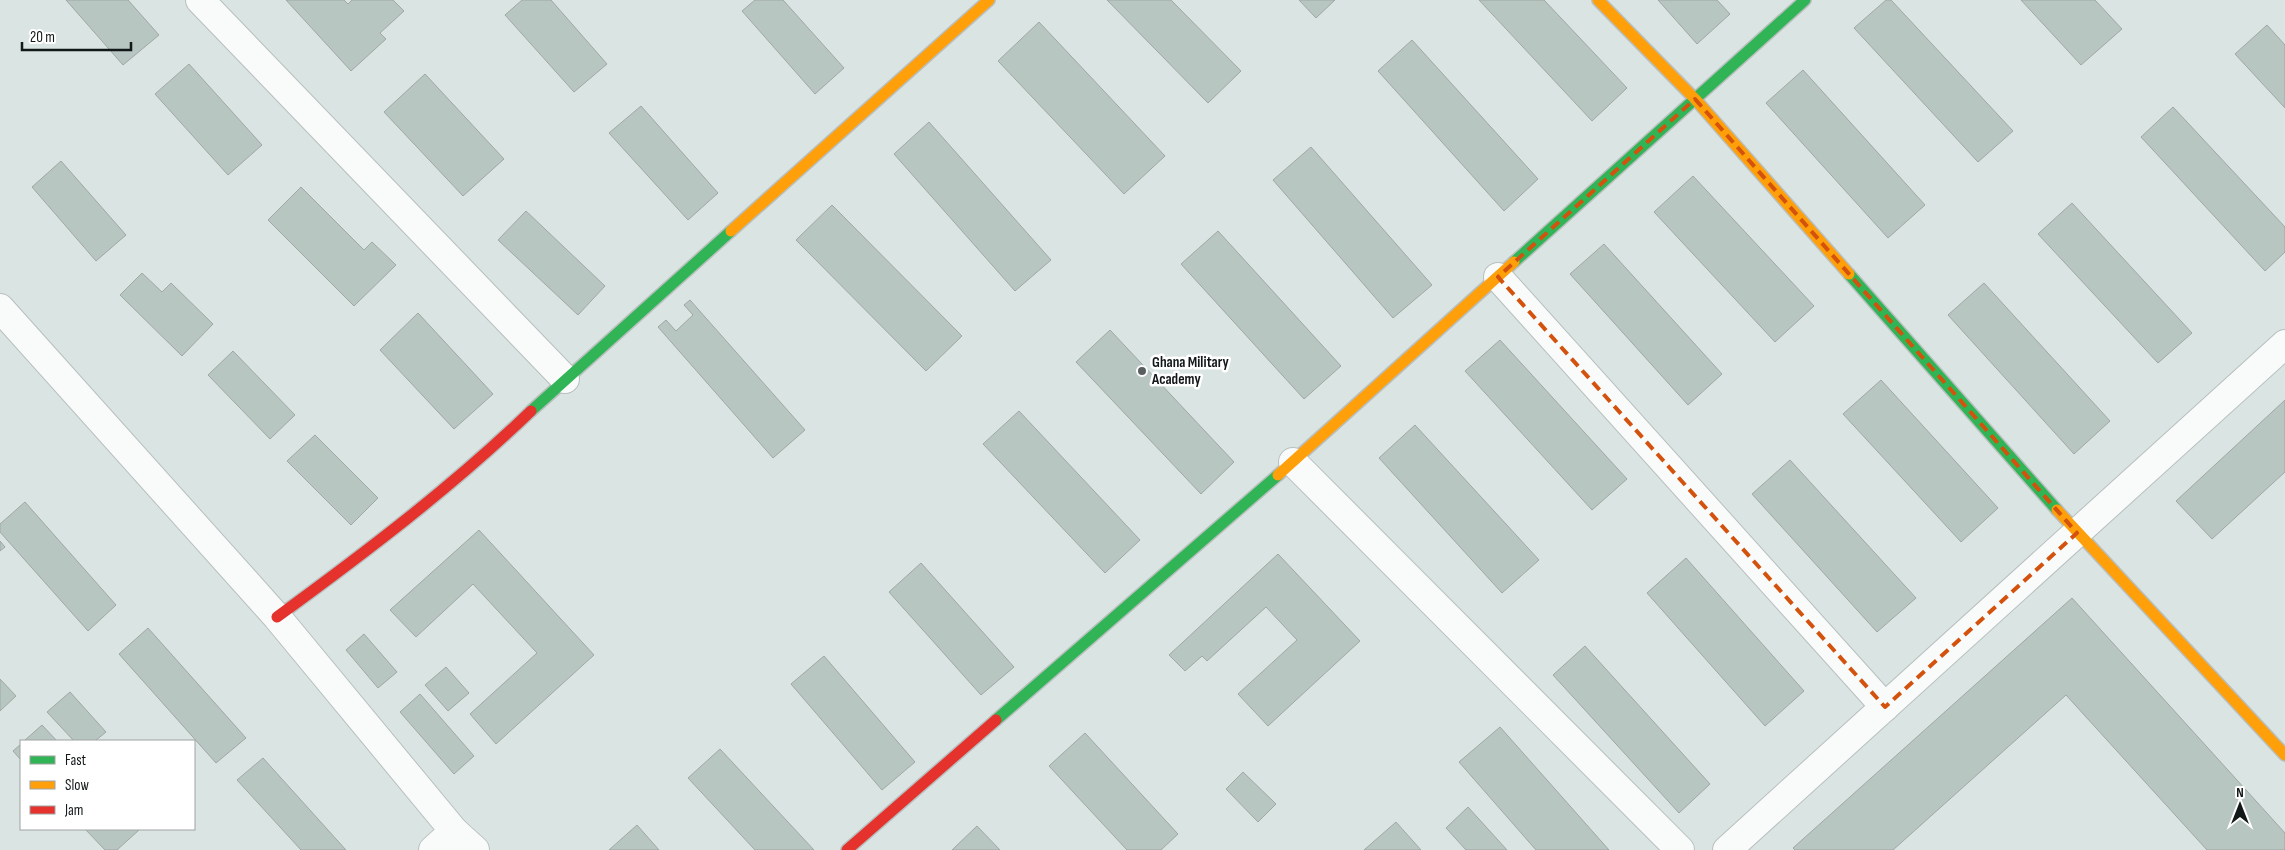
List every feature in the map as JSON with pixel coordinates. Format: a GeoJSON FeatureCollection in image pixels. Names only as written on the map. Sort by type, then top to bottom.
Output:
{"type":"FeatureCollection","features":[{"type":"Feature","properties":{"kind":"street"},"geometry":{"type":"LineString","coordinates":[[200,0],[565,379]]}},
{"type":"Feature","properties":{"kind":"street"},"geometry":{"type":"LineString","coordinates":[[277,617],[384,539],[475,464],[565,379],[989,0]]}},
{"type":"Feature","properties":{"kind":"street"},"geometry":{"type":"LineString","coordinates":[[1598,0],[1695,99],[2077,533],[2285,756]]}},
{"type":"Feature","properties":{"kind":"street"},"geometry":{"type":"LineString","coordinates":[[847,850],[1293,462],[1805,0]]}},
{"type":"Feature","properties":{"kind":"street"},"geometry":{"type":"LineString","coordinates":[[1498,277],[1885,707]]}},
{"type":"Feature","properties":{"kind":"street"},"geometry":{"type":"LineString","coordinates":[[0,308],[277,617],[454,831],[475,850]]}},
{"type":"Feature","properties":{"kind":"street"},"geometry":{"type":"LineString","coordinates":[[1727,850],[2285,344]]}},
{"type":"Feature","properties":{"kind":"street"},"geometry":{"type":"LineString","coordinates":[[1293,462],[1680,850]]}},
{"type":"Feature","properties":{"kind":"street"},"geometry":{"type":"LineString","coordinates":[[433,850],[454,831]]}},
{"type":"Feature","properties":{"kind":"highlighted area"},"geometry":{"type":"Polygon","coordinates":[[[1695,99],[2077,533],[1885,707],[1498,277],[1695,99]]]}},
{"type":"Feature","properties":{"kind":"building"},"geometry":{"type":"Polygon","coordinates":[[[66,0],[128,0],[159,35],[123,65],[66,0]]]}},
{"type":"Feature","properties":{"kind":"building"},"geometry":{"type":"Polygon","coordinates":[[[286,0],[344,0],[348,4],[352,0],[393,0],[404,11],[380,33],[386,39],[351,71],[286,0]]]}},
{"type":"Feature","properties":{"kind":"building"},"geometry":{"type":"Polygon","coordinates":[[[522,0],[551,0],[607,64],[574,92],[505,15],[522,0]]]}},
{"type":"Feature","properties":{"kind":"building"},"geometry":{"type":"Polygon","coordinates":[[[755,0],[783,0],[844,68],[815,94],[742,11],[755,0]]]}},
{"type":"Feature","properties":{"kind":"building"},"geometry":{"type":"Polygon","coordinates":[[[1107,0],[1171,0],[1241,71],[1208,103],[1107,0]]]}},
{"type":"Feature","properties":{"kind":"building"},"geometry":{"type":"Polygon","coordinates":[[[1299,0],[1335,0],[1316,18],[1299,0]]]}},
{"type":"Feature","properties":{"kind":"building"},"geometry":{"type":"Polygon","coordinates":[[[1479,0],[1544,0],[1627,88],[1592,121],[1479,0]]]}},
{"type":"Feature","properties":{"kind":"building"},"geometry":{"type":"Polygon","coordinates":[[[1658,0],[1717,0],[1730,14],[1697,44],[1658,0]]]}},
{"type":"Feature","properties":{"kind":"building"},"geometry":{"type":"Polygon","coordinates":[[[1886,0],[1891,0],[2013,131],[1978,162],[1854,28],[1886,0]]]}},
{"type":"Feature","properties":{"kind":"building"},"geometry":{"type":"Polygon","coordinates":[[[2021,0],[2095,0],[2122,29],[2081,65],[2021,0]]]}},
{"type":"Feature","properties":{"kind":"building"},"geometry":{"type":"Polygon","coordinates":[[[1039,22],[1165,156],[1124,194],[998,61],[1039,22]]]}},
{"type":"Feature","properties":{"kind":"building"},"geometry":{"type":"Polygon","coordinates":[[[2267,25],[2285,45],[2285,108],[2235,54],[2267,25]]]}},
{"type":"Feature","properties":{"kind":"building"},"geometry":{"type":"Polygon","coordinates":[[[1412,40],[1538,179],[1504,211],[1378,71],[1412,40]]]}},
{"type":"Feature","properties":{"kind":"building"},"geometry":{"type":"Polygon","coordinates":[[[189,64],[262,145],[228,175],[155,94],[189,64]]]}},
{"type":"Feature","properties":{"kind":"building"},"geometry":{"type":"Polygon","coordinates":[[[1803,70],[1925,205],[1888,238],[1766,103],[1803,70]]]}},
{"type":"Feature","properties":{"kind":"building"},"geometry":{"type":"Polygon","coordinates":[[[425,74],[504,159],[463,196],[384,112],[425,74]]]}},
{"type":"Feature","properties":{"kind":"building"},"geometry":{"type":"Polygon","coordinates":[[[641,106],[718,193],[688,220],[609,133],[641,106]]]}},
{"type":"Feature","properties":{"kind":"building"},"geometry":{"type":"Polygon","coordinates":[[[2173,107],[2285,227],[2285,252],[2265,271],[2141,137],[2173,107]]]}},
{"type":"Feature","properties":{"kind":"building"},"geometry":{"type":"Polygon","coordinates":[[[929,122],[1051,260],[1015,291],[894,154],[929,122]]]}},
{"type":"Feature","properties":{"kind":"building"},"geometry":{"type":"Polygon","coordinates":[[[1311,147],[1432,285],[1393,318],[1273,180],[1311,147]]]}},
{"type":"Feature","properties":{"kind":"building"},"geometry":{"type":"Polygon","coordinates":[[[61,161],[126,235],[96,261],[32,187],[61,161]]]}},
{"type":"Feature","properties":{"kind":"building"},"geometry":{"type":"Polygon","coordinates":[[[1693,176],[1814,306],[1775,342],[1654,212],[1693,176]]]}},
{"type":"Feature","properties":{"kind":"building"},"geometry":{"type":"Polygon","coordinates":[[[301,187],[364,250],[372,242],[396,265],[354,306],[268,220],[301,187]]]}},
{"type":"Feature","properties":{"kind":"building"},"geometry":{"type":"Polygon","coordinates":[[[2072,203],[2192,333],[2158,363],[2038,234],[2072,203]]]}},
{"type":"Feature","properties":{"kind":"building"},"geometry":{"type":"Polygon","coordinates":[[[832,205],[962,336],[926,371],[796,240],[832,205]]]}},
{"type":"Feature","properties":{"kind":"building"},"geometry":{"type":"Polygon","coordinates":[[[526,211],[605,286],[578,315],[498,240],[526,211]]]}},
{"type":"Feature","properties":{"kind":"building"},"geometry":{"type":"Polygon","coordinates":[[[1218,231],[1341,366],[1304,399],[1181,264],[1218,231]]]}},
{"type":"Feature","properties":{"kind":"building"},"geometry":{"type":"Polygon","coordinates":[[[1604,244],[1722,374],[1688,405],[1570,274],[1604,244]]]}},
{"type":"Feature","properties":{"kind":"building"},"geometry":{"type":"Polygon","coordinates":[[[142,273],[162,292],[171,283],[213,324],[182,356],[120,295],[142,273]]]}},
{"type":"Feature","properties":{"kind":"building"},"geometry":{"type":"Polygon","coordinates":[[[1984,283],[2110,421],[2074,454],[1948,315],[1984,283]]]}},
{"type":"Feature","properties":{"kind":"building"},"geometry":{"type":"Polygon","coordinates":[[[690,300],[805,430],[773,458],[658,327],[666,320],[676,331],[693,315],[684,305],[690,300]]]}},
{"type":"Feature","properties":{"kind":"building"},"geometry":{"type":"Polygon","coordinates":[[[418,313],[493,394],[454,429],[380,350],[418,313]]]}},
{"type":"Feature","properties":{"kind":"building"},"geometry":{"type":"Polygon","coordinates":[[[1110,330],[1234,462],[1201,494],[1076,362],[1110,330]]]}},
{"type":"Feature","properties":{"kind":"building"},"geometry":{"type":"Polygon","coordinates":[[[1500,340],[1627,479],[1592,510],[1465,371],[1500,340]]]}},
{"type":"Feature","properties":{"kind":"building"},"geometry":{"type":"Polygon","coordinates":[[[233,351],[295,415],[270,439],[208,375],[233,351]]]}},
{"type":"Feature","properties":{"kind":"building"},"geometry":{"type":"Polygon","coordinates":[[[1881,380],[1998,508],[1961,542],[1843,414],[1881,380]]]}},
{"type":"Feature","properties":{"kind":"building"},"geometry":{"type":"Polygon","coordinates":[[[2285,400],[2285,472],[2212,539],[2176,501],[2285,400]]]}},
{"type":"Feature","properties":{"kind":"building"},"geometry":{"type":"Polygon","coordinates":[[[1019,411],[1140,540],[1105,573],[983,444],[1019,411]]]}},
{"type":"Feature","properties":{"kind":"building"},"geometry":{"type":"Polygon","coordinates":[[[1415,425],[1539,560],[1502,593],[1379,458],[1415,425]]]}},
{"type":"Feature","properties":{"kind":"building"},"geometry":{"type":"Polygon","coordinates":[[[315,435],[378,498],[351,525],[287,461],[315,435]]]}},
{"type":"Feature","properties":{"kind":"building"},"geometry":{"type":"Polygon","coordinates":[[[1790,460],[1916,598],[1877,632],[1752,494],[1790,460]]]}},
{"type":"Feature","properties":{"kind":"building"},"geometry":{"type":"Polygon","coordinates":[[[25,502],[116,605],[88,631],[0,532],[0,524],[25,502]]]}},
{"type":"Feature","properties":{"kind":"building"},"geometry":{"type":"Polygon","coordinates":[[[479,530],[594,655],[496,744],[470,714],[537,653],[473,584],[416,637],[390,610],[479,530]]]}},
{"type":"Feature","properties":{"kind":"building"},"geometry":{"type":"Polygon","coordinates":[[[0,541],[5,547],[0,551],[0,541]]]}},
{"type":"Feature","properties":{"kind":"building"},"geometry":{"type":"Polygon","coordinates":[[[1278,554],[1360,641],[1268,726],[1238,694],[1297,640],[1266,607],[1207,661],[1202,656],[1185,671],[1169,655],[1278,554]]]}},
{"type":"Feature","properties":{"kind":"building"},"geometry":{"type":"Polygon","coordinates":[[[1686,558],[1804,691],[1765,726],[1647,593],[1686,558]]]}},
{"type":"Feature","properties":{"kind":"building"},"geometry":{"type":"Polygon","coordinates":[[[921,563],[1014,667],[981,695],[889,592],[921,563]]]}},
{"type":"Feature","properties":{"kind":"building"},"geometry":{"type":"Polygon","coordinates":[[[2072,598],[2285,833],[2285,850],[2207,850],[2066,695],[1893,850],[1795,850],[1793,848],[2072,598]]]}},
{"type":"Feature","properties":{"kind":"building"},"geometry":{"type":"Polygon","coordinates":[[[148,628],[246,738],[216,763],[119,654],[148,628]]]}},
{"type":"Feature","properties":{"kind":"building"},"geometry":{"type":"Polygon","coordinates":[[[364,634],[397,672],[378,688],[346,650],[364,634]]]}},
{"type":"Feature","properties":{"kind":"building"},"geometry":{"type":"Polygon","coordinates":[[[1585,646],[1710,784],[1679,813],[1553,675],[1585,646]]]}},
{"type":"Feature","properties":{"kind":"building"},"geometry":{"type":"Polygon","coordinates":[[[824,656],[915,762],[882,790],[791,684],[824,656]]]}},
{"type":"Feature","properties":{"kind":"building"},"geometry":{"type":"Polygon","coordinates":[[[446,667],[469,693],[448,711],[425,685],[446,667]]]}},
{"type":"Feature","properties":{"kind":"building"},"geometry":{"type":"Polygon","coordinates":[[[0,679],[16,696],[0,711],[0,679]]]}},
{"type":"Feature","properties":{"kind":"building"},"geometry":{"type":"Polygon","coordinates":[[[70,692],[106,732],[96,740],[73,740],[47,712],[70,692]]]}},
{"type":"Feature","properties":{"kind":"building"},"geometry":{"type":"Polygon","coordinates":[[[420,694],[474,756],[454,774],[400,712],[420,694]]]}},
{"type":"Feature","properties":{"kind":"building"},"geometry":{"type":"Polygon","coordinates":[[[42,725],[56,740],[25,740],[42,725]]]}},
{"type":"Feature","properties":{"kind":"building"},"geometry":{"type":"Polygon","coordinates":[[[1500,727],[1609,850],[1536,850],[1459,762],[1500,727]]]}},
{"type":"Feature","properties":{"kind":"building"},"geometry":{"type":"Polygon","coordinates":[[[1085,733],[1178,834],[1161,850],[1127,850],[1049,766],[1085,733]]]}},
{"type":"Feature","properties":{"kind":"building"},"geometry":{"type":"Polygon","coordinates":[[[20,745],[20,759],[13,751],[20,745]]]}},
{"type":"Feature","properties":{"kind":"building"},"geometry":{"type":"Polygon","coordinates":[[[720,749],[814,850],[755,850],[688,778],[720,749]]]}},
{"type":"Feature","properties":{"kind":"building"},"geometry":{"type":"Polygon","coordinates":[[[263,758],[346,850],[301,850],[237,780],[263,758]]]}},
{"type":"Feature","properties":{"kind":"building"},"geometry":{"type":"Polygon","coordinates":[[[1243,772],[1276,804],[1258,822],[1226,789],[1243,772]]]}},
{"type":"Feature","properties":{"kind":"building"},"geometry":{"type":"Polygon","coordinates":[[[1468,807],[1507,850],[1466,850],[1446,828],[1468,807]]]}},
{"type":"Feature","properties":{"kind":"building"},"geometry":{"type":"Polygon","coordinates":[[[1396,822],[1421,850],[1364,850],[1396,822]]]}},
{"type":"Feature","properties":{"kind":"building"},"geometry":{"type":"Polygon","coordinates":[[[637,825],[659,850],[609,850],[637,825]]]}},
{"type":"Feature","properties":{"kind":"building"},"geometry":{"type":"Polygon","coordinates":[[[977,826],[1000,850],[952,850],[977,826]]]}},
{"type":"Feature","properties":{"kind":"building"},"geometry":{"type":"Polygon","coordinates":[[[86,830],[139,830],[117,850],[105,850],[86,830]]]}},
{"type":"Feature","properties":{"kind":"traffic: fast"},"geometry":{"type":"LineString","coordinates":[[1514,262],[1805,0]]}},
{"type":"Feature","properties":{"kind":"traffic: fast"},"geometry":{"type":"LineString","coordinates":[[531,411],[731,231]]}},
{"type":"Feature","properties":{"kind":"traffic: fast"},"geometry":{"type":"LineString","coordinates":[[1849,274],[2057,510]]}},
{"type":"Feature","properties":{"kind":"traffic: fast"},"geometry":{"type":"LineString","coordinates":[[996,720],[1278,475]]}},
{"type":"Feature","properties":{"kind":"traffic: slow"},"geometry":{"type":"LineString","coordinates":[[731,231],[989,0]]}},
{"type":"Feature","properties":{"kind":"traffic: slow"},"geometry":{"type":"LineString","coordinates":[[1598,0],[1695,99],[1849,274]]}},
{"type":"Feature","properties":{"kind":"traffic: slow"},"geometry":{"type":"LineString","coordinates":[[1278,475],[1514,262]]}},
{"type":"Feature","properties":{"kind":"traffic: slow"},"geometry":{"type":"LineString","coordinates":[[2057,510],[2285,755]]}},
{"type":"Feature","properties":{"kind":"traffic: jam"},"geometry":{"type":"LineString","coordinates":[[277,617],[408,518],[531,411]]}},
{"type":"Feature","properties":{"kind":"traffic: jam"},"geometry":{"type":"LineString","coordinates":[[847,850],[996,720]]}},
{"type":"Feature","properties":{"kind":"place","name":"Ghana Military Academy"},"geometry":{"type":"Point","coordinates":[1142,371]}}]}
